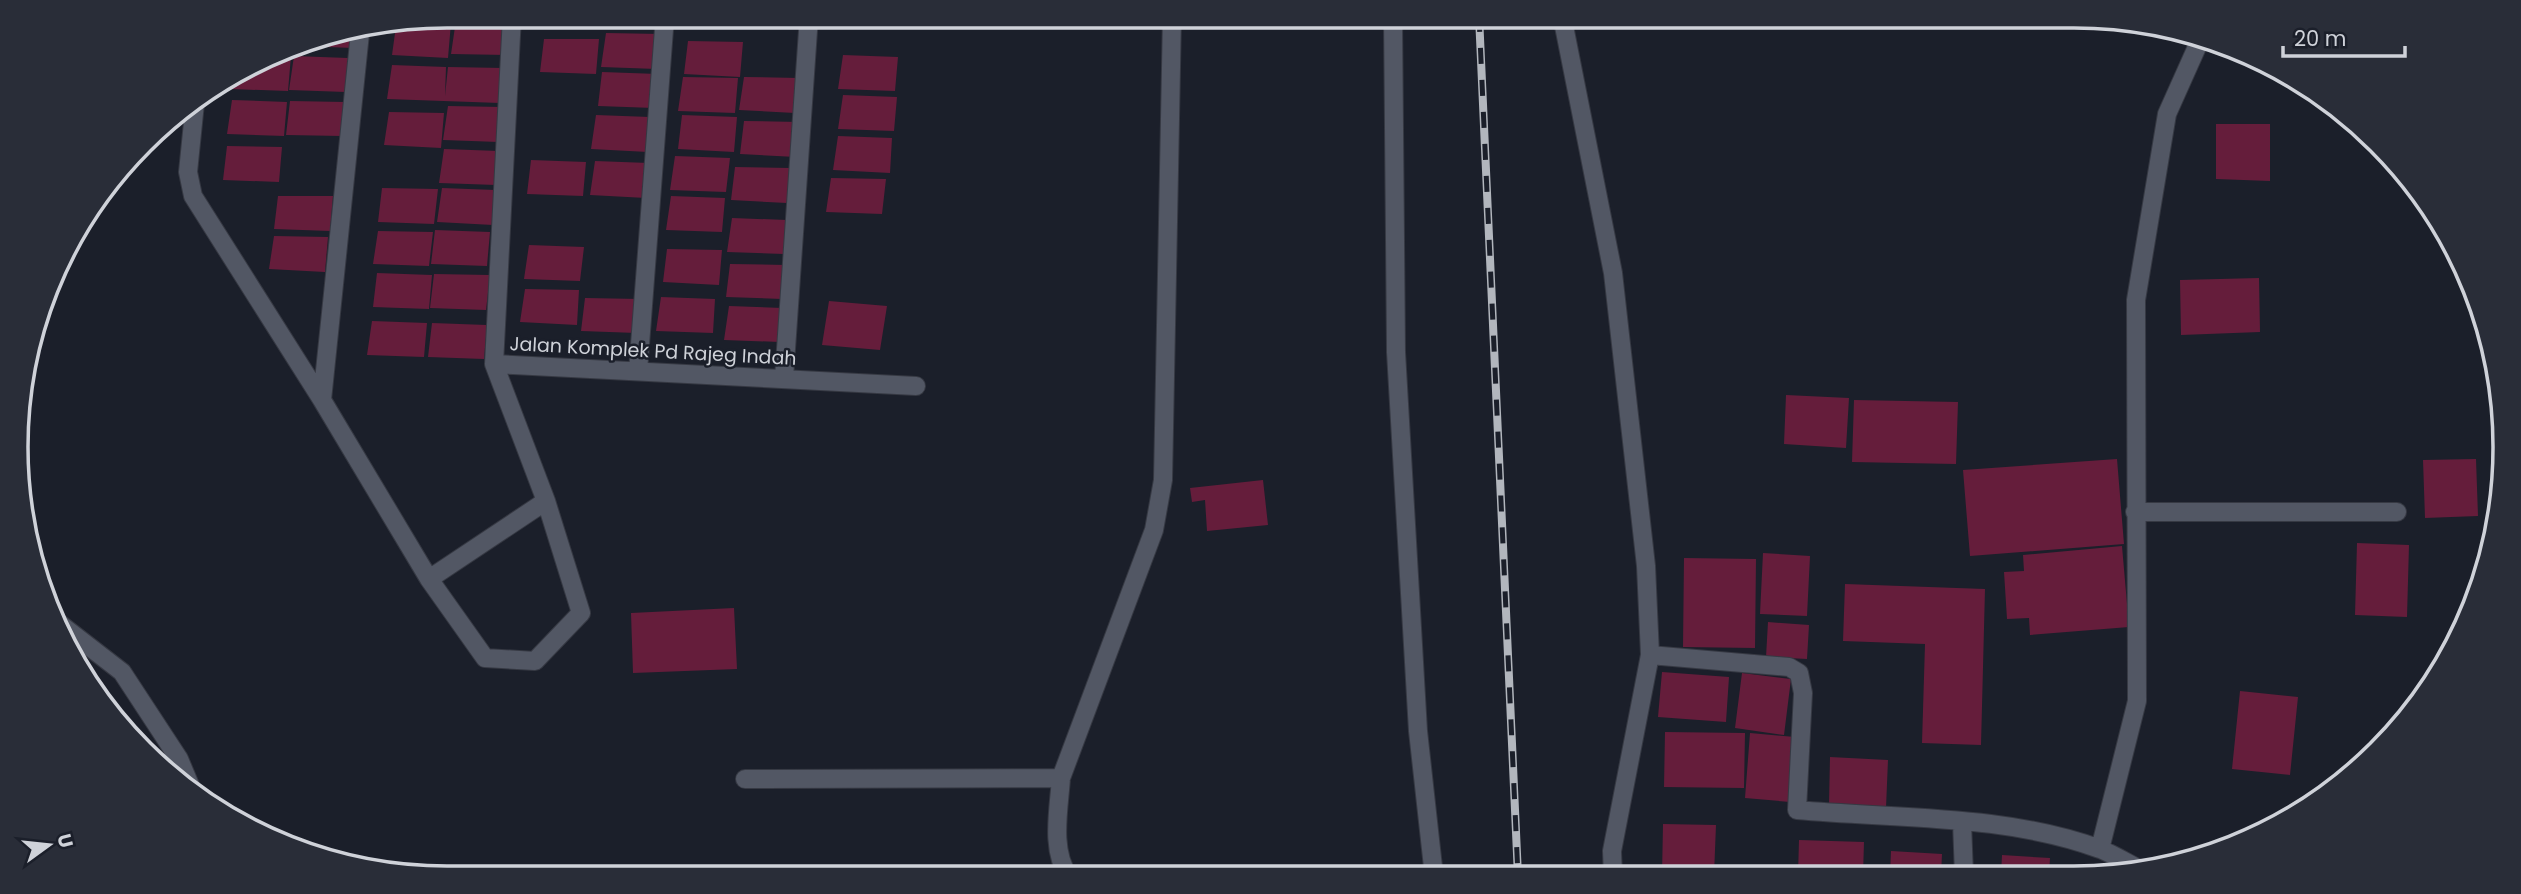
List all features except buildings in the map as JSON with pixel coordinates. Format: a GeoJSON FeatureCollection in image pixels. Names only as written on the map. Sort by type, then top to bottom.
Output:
{"type":"FeatureCollection","features":[{"type":"Feature","properties":{"kind":"street"},"geometry":{"type":"LineString","coordinates":[[494,364],[511,28]]}},
{"type":"Feature","properties":{"kind":"street"},"geometry":{"type":"LineString","coordinates":[[638,371],[664,28]]}},
{"type":"Feature","properties":{"kind":"street"},"geometry":{"type":"LineString","coordinates":[[784,378],[808,28]]}},
{"type":"Feature","properties":{"kind":"street"},"geometry":{"type":"LineString","coordinates":[[1063,866],[1057,840],[1061,778],[1154,530],[1163,480],[1172,28]]}},
{"type":"Feature","properties":{"kind":"street"},"geometry":{"type":"LineString","coordinates":[[1393,28],[1396,352],[1418,731],[1433,866]]}},
{"type":"Feature","properties":{"kind":"street"},"geometry":{"type":"LineString","coordinates":[[1564,28],[1613,274],[1646,566],[1650,655],[1612,851],[1613,866]]}},
{"type":"Feature","properties":{"kind":"street"},"geometry":{"type":"LineString","coordinates":[[322,400],[360,37]]}},
{"type":"Feature","properties":{"kind":"street"},"geometry":{"type":"LineString","coordinates":[[2100,849],[2137,701],[2136,300],[2167,114],[2197,47]]}},
{"type":"Feature","properties":{"kind":"street","name":"Jalan Komplek Pd Rajeg Indah"},"geometry":{"type":"LineString","coordinates":[[194,114],[188,172],[192,196],[322,400],[429,579],[485,658],[535,661],[582,613],[547,501],[494,364],[916,386]]}},
{"type":"Feature","properties":{"kind":"street"},"geometry":{"type":"LineString","coordinates":[[429,579],[547,501]]}},
{"type":"Feature","properties":{"kind":"street"},"geometry":{"type":"LineString","coordinates":[[2135,512],[2397,512]]}},
{"type":"Feature","properties":{"kind":"street"},"geometry":{"type":"LineString","coordinates":[[71,633],[122,672],[172,761]]}},
{"type":"Feature","properties":{"kind":"street"},"geometry":{"type":"LineString","coordinates":[[1650,655],[1789,667],[1799,673],[1803,693],[1797,810],[1962,822],[2032,832],[2100,849],[2126,862]]}},
{"type":"Feature","properties":{"kind":"street"},"geometry":{"type":"LineString","coordinates":[[745,779],[1061,778]]}},
{"type":"Feature","properties":{"kind":"street"},"geometry":{"type":"LineString","coordinates":[[1962,822],[1964,866]]}},
{"type":"Feature","properties":{"kind":"railway"},"geometry":{"type":"LineString","coordinates":[[1480,28],[1518,866]]}}]}
